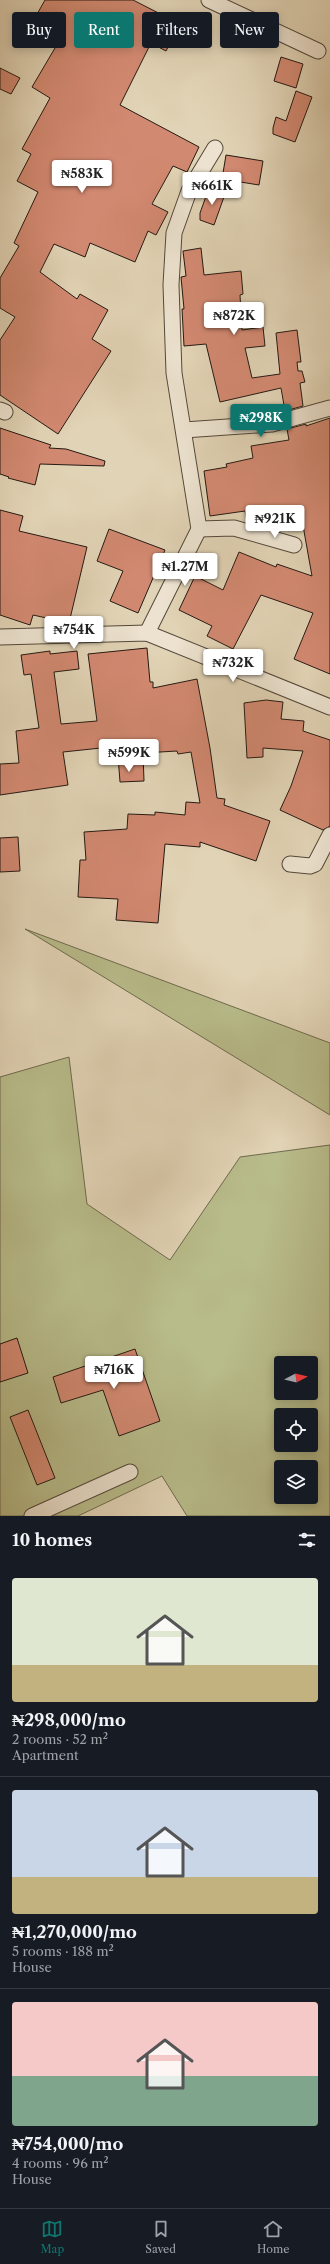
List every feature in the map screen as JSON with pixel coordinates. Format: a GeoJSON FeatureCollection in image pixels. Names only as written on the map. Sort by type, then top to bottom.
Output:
{"type":"FeatureCollection","features":[{"type":"Feature","properties":{"kind":"street"},"geometry":{"type":"LineString","coordinates":[[209,0],[318,51]]}},
{"type":"Feature","properties":{"kind":"street"},"geometry":{"type":"LineString","coordinates":[[147,633],[198,529],[184,430],[174,374],[172,285],[174,233],[189,191],[215,148]]}},
{"type":"Feature","properties":{"kind":"street"},"geometry":{"type":"LineString","coordinates":[[184,430],[272,424],[330,408]]}},
{"type":"Feature","properties":{"kind":"street"},"geometry":{"type":"LineString","coordinates":[[198,529],[234,528],[294,546]]}},
{"type":"Feature","properties":{"kind":"street"},"geometry":{"type":"LineString","coordinates":[[0,637],[147,633],[330,707]]}},
{"type":"Feature","properties":{"kind":"street"},"geometry":{"type":"LineString","coordinates":[[290,864],[310,866],[316,864],[330,835]]}},
{"type":"Feature","properties":{"kind":"street"},"geometry":{"type":"LineString","coordinates":[[32,1516],[130,1472]]}},
{"type":"Feature","properties":{"kind":"green space"},"geometry":{"type":"Polygon","coordinates":[[[25,929],[330,1043],[330,1115],[25,929]]]}},
{"type":"Feature","properties":{"kind":"green space"},"geometry":{"type":"Polygon","coordinates":[[[69,1057],[87,1204],[170,1260],[240,1157],[330,1145],[330,1516],[187,1516],[162,1476],[78,1516],[0,1516],[0,1077],[69,1057]]]}},
{"type":"Feature","properties":{"kind":"building"},"geometry":{"type":"Polygon","coordinates":[[[45,0],[133,0],[156,12],[142,12],[142,48],[148,48],[120,105],[199,147],[187,172],[173,166],[152,204],[168,212],[156,235],[148,231],[135,262],[90,243],[85,257],[54,244],[40,272],[77,299],[80,294],[108,310],[92,339],[111,351],[58,434],[0,395],[0,340],[15,317],[0,308],[0,278],[19,246],[14,243],[38,192],[17,181],[31,154],[22,149],[50,98],[32,87],[55,48],[66,48],[66,12],[38,12],[45,0]]]}},
{"type":"Feature","properties":{"kind":"building"},"geometry":{"type":"Polygon","coordinates":[[[160,48],[168,48],[166,51],[160,48]]]}},
{"type":"Feature","properties":{"kind":"building"},"geometry":{"type":"Polygon","coordinates":[[[281,57],[303,64],[296,88],[274,81],[281,57]]]}},
{"type":"Feature","properties":{"kind":"building"},"geometry":{"type":"Polygon","coordinates":[[[0,68],[20,78],[11,94],[0,89],[0,68]]]}},
{"type":"Feature","properties":{"kind":"building"},"geometry":{"type":"Polygon","coordinates":[[[296,91],[312,97],[295,142],[273,134],[273,128],[276,117],[286,121],[296,91]]]}},
{"type":"Feature","properties":{"kind":"building"},"geometry":{"type":"Polygon","coordinates":[[[226,155],[263,161],[259,185],[222,179],[226,155]]]}},
{"type":"Feature","properties":{"kind":"building"},"geometry":{"type":"Polygon","coordinates":[[[209,188],[225,194],[214,225],[200,220],[200,213],[209,188]]]}},
{"type":"Feature","properties":{"kind":"building"},"geometry":{"type":"Polygon","coordinates":[[[201,248],[204,275],[241,271],[243,294],[240,295],[242,330],[263,327],[265,346],[245,348],[252,378],[280,374],[276,333],[297,330],[301,362],[297,362],[298,371],[302,371],[305,382],[300,383],[303,406],[285,411],[281,388],[220,402],[206,344],[184,346],[182,309],[184,309],[181,277],[186,276],[183,251],[201,248]]]}},
{"type":"Feature","properties":{"kind":"building"},"geometry":{"type":"Polygon","coordinates":[[[330,418],[330,674],[294,659],[313,613],[261,595],[233,649],[207,636],[212,626],[179,610],[195,576],[223,590],[239,552],[276,567],[277,564],[312,576],[302,520],[265,527],[247,522],[245,511],[210,516],[204,471],[227,467],[226,464],[253,458],[251,446],[289,440],[287,429],[306,424],[306,426],[330,418]]]}},
{"type":"Feature","properties":{"kind":"building"},"geometry":{"type":"Polygon","coordinates":[[[0,428],[51,445],[49,448],[66,449],[105,461],[104,466],[40,464],[35,485],[8,478],[9,477],[0,474],[0,428]]]}},
{"type":"Feature","properties":{"kind":"building"},"geometry":{"type":"Polygon","coordinates":[[[0,510],[23,516],[19,531],[87,547],[69,623],[33,615],[30,625],[0,615],[0,510]]]}},
{"type":"Feature","properties":{"kind":"building"},"geometry":{"type":"Polygon","coordinates":[[[109,529],[165,550],[138,613],[110,601],[123,571],[97,561],[109,529]]]}},
{"type":"Feature","properties":{"kind":"building"},"geometry":{"type":"Polygon","coordinates":[[[147,648],[150,682],[153,682],[153,688],[197,679],[210,748],[217,798],[225,799],[224,805],[270,821],[256,861],[200,842],[200,847],[165,844],[158,923],[116,920],[118,899],[78,897],[80,860],[86,860],[84,832],[127,829],[128,814],[155,815],[155,812],[185,815],[186,802],[200,803],[191,752],[178,754],[177,751],[143,753],[144,781],[120,782],[118,756],[103,758],[101,748],[63,752],[68,785],[0,795],[0,764],[19,763],[16,731],[39,728],[31,674],[24,675],[21,655],[50,651],[50,654],[77,651],[79,669],[54,672],[61,724],[97,721],[88,654],[147,648]]]}},
{"type":"Feature","properties":{"kind":"building"},"geometry":{"type":"Polygon","coordinates":[[[266,700],[283,702],[281,719],[304,721],[303,731],[330,740],[330,826],[323,830],[280,810],[291,786],[303,751],[263,748],[263,757],[247,758],[244,703],[266,700]]]}},
{"type":"Feature","properties":{"kind":"building"},"geometry":{"type":"Polygon","coordinates":[[[18,837],[20,871],[0,872],[0,838],[18,837]]]}},
{"type":"Feature","properties":{"kind":"building"},"geometry":{"type":"Polygon","coordinates":[[[17,1338],[28,1373],[0,1382],[0,1344],[17,1338]]]}},
{"type":"Feature","properties":{"kind":"building"},"geometry":{"type":"Polygon","coordinates":[[[135,1349],[160,1421],[119,1436],[103,1390],[61,1403],[53,1377],[135,1349]]]}},
{"type":"Feature","properties":{"kind":"building"},"geometry":{"type":"Polygon","coordinates":[[[28,1410],[55,1478],[37,1485],[10,1417],[28,1410]]]}}]}
